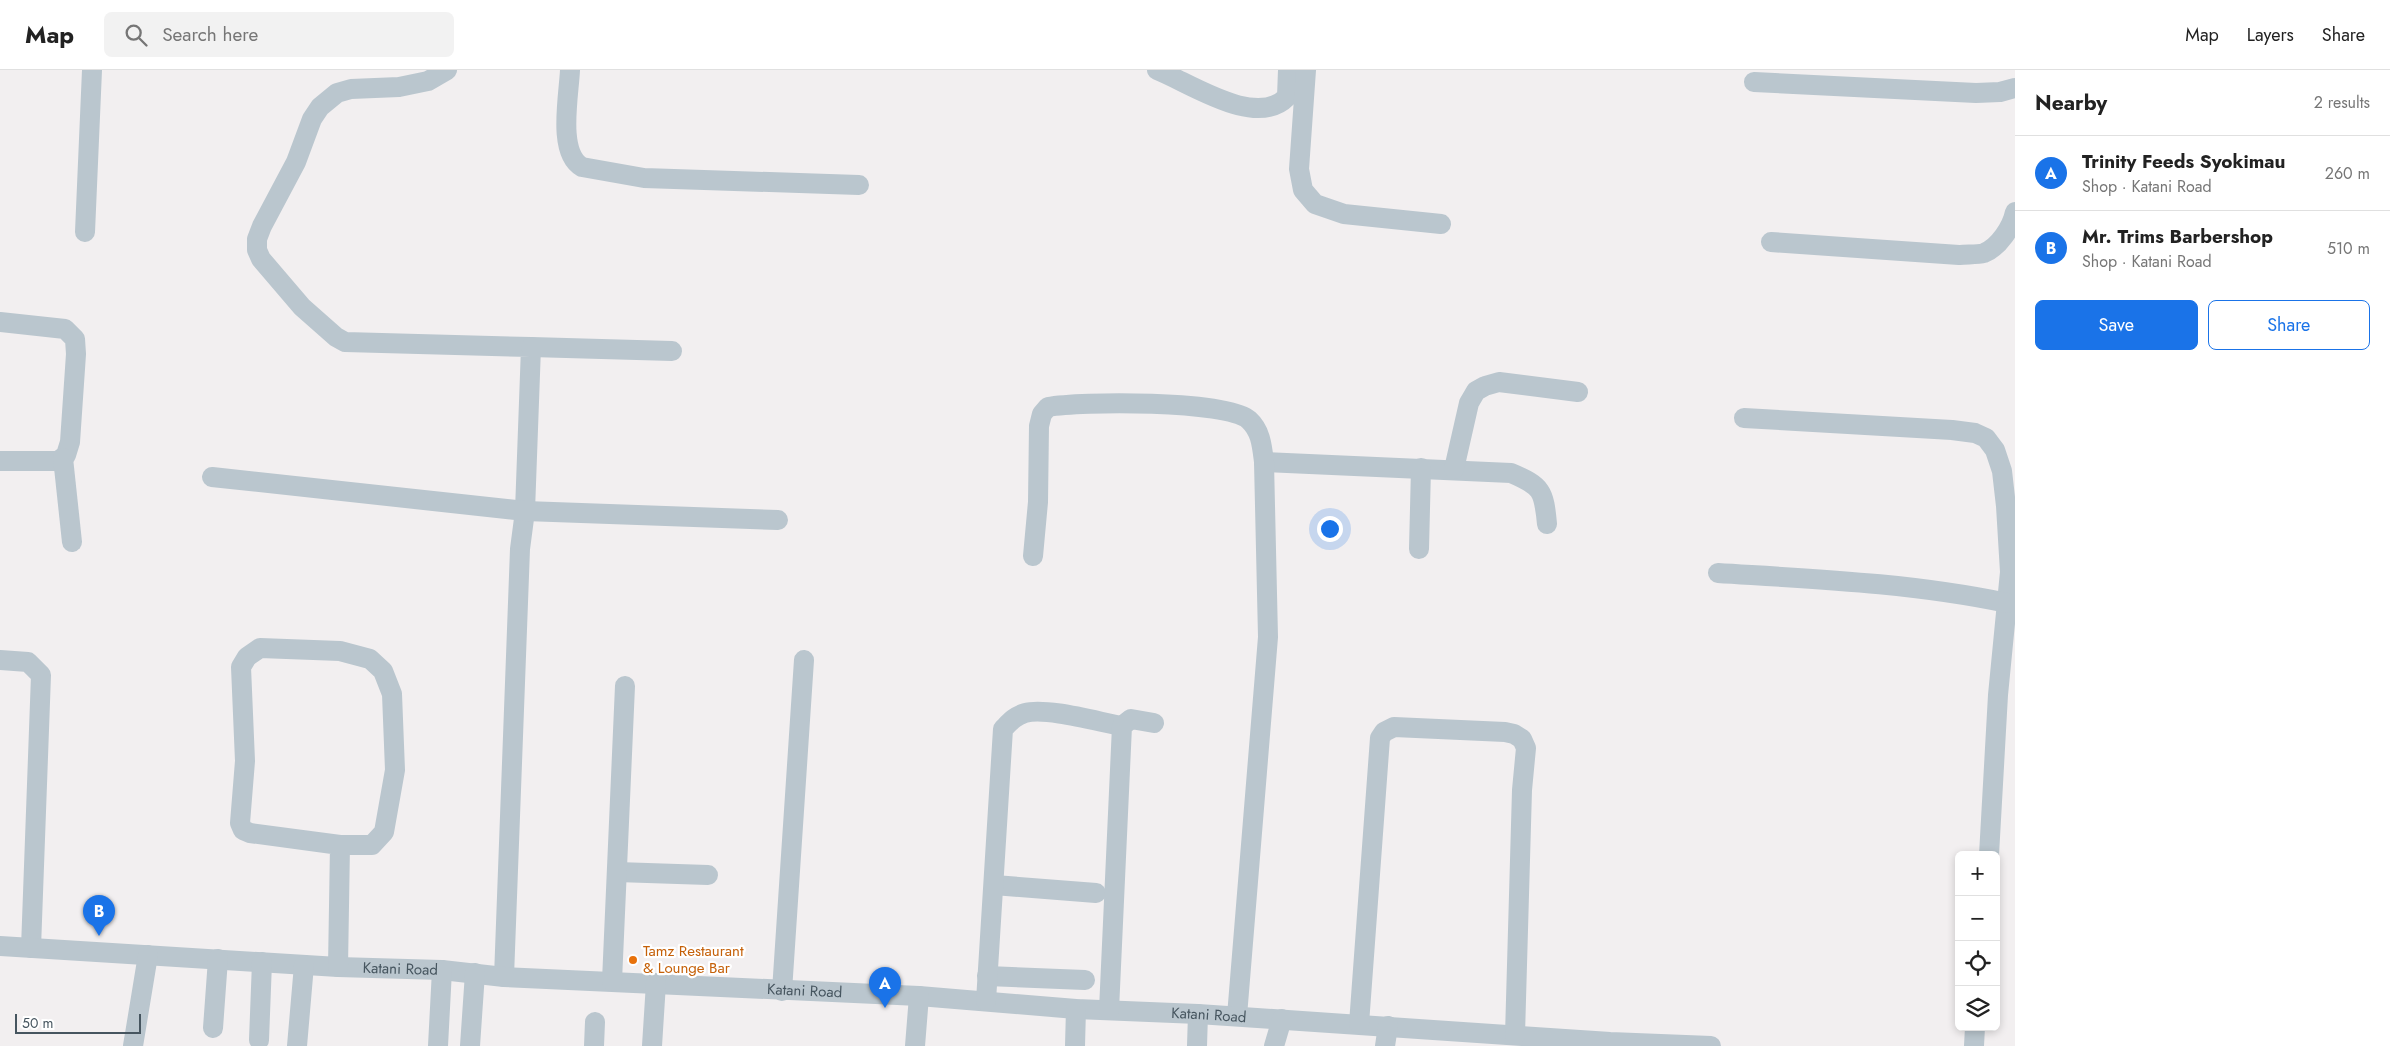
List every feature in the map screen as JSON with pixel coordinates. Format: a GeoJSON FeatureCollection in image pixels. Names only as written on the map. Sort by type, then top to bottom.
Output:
{"type":"FeatureCollection","features":[{"type":"Feature","properties":{"kind":"street"},"geometry":{"type":"LineString","coordinates":[[85,232],[92,70]]}},
{"type":"Feature","properties":{"kind":"street"},"geometry":{"type":"LineString","coordinates":[[447,70],[428,81],[399,87],[351,89],[337,93],[328,99],[312,119],[296,162],[262,226],[257,239],[257,250],[261,259],[302,308],[336,337],[345,342],[672,351]]}},
{"type":"Feature","properties":{"kind":"street"},"geometry":{"type":"LineString","coordinates":[[570,70],[567,142],[575,163],[582,167],[644,178],[859,185]]}},
{"type":"Feature","properties":{"kind":"street"},"geometry":{"type":"LineString","coordinates":[[1158,70],[1208,95],[1237,105],[1261,108],[1280,105],[1288,97],[1288,70]]}},
{"type":"Feature","properties":{"kind":"street"},"geometry":{"type":"LineString","coordinates":[[1306,70],[1299,169],[1304,190],[1315,204],[1344,214],[1441,224]]}},
{"type":"Feature","properties":{"kind":"street"},"geometry":{"type":"LineString","coordinates":[[1754,82],[1976,93],[2000,92],[2015,88]]}},
{"type":"Feature","properties":{"kind":"street"},"geometry":{"type":"LineString","coordinates":[[1771,242],[1959,254],[1983,253],[1999,242],[2009,228],[2015,212]]}},
{"type":"Feature","properties":{"kind":"street"},"geometry":{"type":"LineString","coordinates":[[0,322],[60,326],[73,335],[76,354],[73,411],[70,442],[63,458],[72,542]]}},
{"type":"Feature","properties":{"kind":"street"},"geometry":{"type":"LineString","coordinates":[[504,977],[520,559],[525,511],[531,347]]}},
{"type":"Feature","properties":{"kind":"street"},"geometry":{"type":"LineString","coordinates":[[1454,470],[1469,403],[1476,391],[1500,382],[1578,392]]}},
{"type":"Feature","properties":{"kind":"street"},"geometry":{"type":"LineString","coordinates":[[1033,556],[1038,502],[1039,426],[1042,414],[1048,407],[1117,404],[1230,411],[1248,419],[1260,433],[1264,462],[1268,637],[1237,1016]]}},
{"type":"Feature","properties":{"kind":"street"},"geometry":{"type":"LineString","coordinates":[[1744,418],[1974,433],[1986,438],[2008,471],[2010,572],[1998,695],[1989,851]]}},
{"type":"Feature","properties":{"kind":"street"},"geometry":{"type":"LineString","coordinates":[[0,461],[55,462],[63,458]]}},
{"type":"Feature","properties":{"kind":"street"},"geometry":{"type":"LineString","coordinates":[[1264,462],[1510,473],[1530,481],[1538,488],[1544,499],[1547,524]]}},
{"type":"Feature","properties":{"kind":"street"},"geometry":{"type":"LineString","coordinates":[[1419,549],[1421,468]]}},
{"type":"Feature","properties":{"kind":"street"},"geometry":{"type":"LineString","coordinates":[[212,477],[525,511],[778,520]]}},
{"type":"Feature","properties":{"kind":"street"},"geometry":{"type":"LineString","coordinates":[[1718,573],[1846,582],[1967,595],[2007,603]]}},
{"type":"Feature","properties":{"kind":"street"},"geometry":{"type":"LineString","coordinates":[[260,648],[340,651],[370,659],[383,671],[392,694],[394,770],[384,832],[372,845],[340,845],[250,833],[243,830],[240,823],[245,761],[241,667],[247,657],[260,648]]}},
{"type":"Feature","properties":{"kind":"street"},"geometry":{"type":"LineString","coordinates":[[0,660],[28,662],[41,675],[31,948]]}},
{"type":"Feature","properties":{"kind":"street"},"geometry":{"type":"LineString","coordinates":[[782,991],[804,660]]}},
{"type":"Feature","properties":{"kind":"street"},"geometry":{"type":"LineString","coordinates":[[612,981],[625,686]]}},
{"type":"Feature","properties":{"kind":"street"},"geometry":{"type":"LineString","coordinates":[[986,1001],[1003,729],[1012,718],[1026,713],[1042,712],[1122,726],[1131,719],[1154,722]]}},
{"type":"Feature","properties":{"kind":"street"},"geometry":{"type":"LineString","coordinates":[[1109,1010],[1122,726]]}},
{"type":"Feature","properties":{"kind":"street"},"geometry":{"type":"LineString","coordinates":[[1359,1024],[1380,738],[1384,732],[1394,727],[1505,732],[1514,734],[1522,739],[1526,748],[1522,790],[1515,1035]]}},
{"type":"Feature","properties":{"kind":"street"},"geometry":{"type":"LineString","coordinates":[[338,967],[340,845]]}},
{"type":"Feature","properties":{"kind":"street"},"geometry":{"type":"LineString","coordinates":[[617,872],[708,876]]}},
{"type":"Feature","properties":{"kind":"street"},"geometry":{"type":"LineString","coordinates":[[994,885],[1096,893]]}},
{"type":"Feature","properties":{"kind":"street","name":"Katani Road"},"geometry":{"type":"LineString","coordinates":[[0,946],[338,967],[442,970],[504,977],[919,996],[1076,1008],[1237,1016],[1359,1024],[1386,1036],[1452,1038],[1515,1035],[1558,1042],[1711,1046]]}},
{"type":"Feature","properties":{"kind":"street"},"geometry":{"type":"LineString","coordinates":[[133,1046],[148,955]]}},
{"type":"Feature","properties":{"kind":"street"},"geometry":{"type":"LineString","coordinates":[[213,1028],[218,960]]}},
{"type":"Feature","properties":{"kind":"street"},"geometry":{"type":"LineString","coordinates":[[259,1040],[262,962]]}},
{"type":"Feature","properties":{"kind":"street"},"geometry":{"type":"LineString","coordinates":[[297,1046],[304,965]]}},
{"type":"Feature","properties":{"kind":"street"},"geometry":{"type":"LineString","coordinates":[[438,1046],[442,970]]}},
{"type":"Feature","properties":{"kind":"street"},"geometry":{"type":"LineString","coordinates":[[470,1046],[475,974]]}},
{"type":"Feature","properties":{"kind":"street"},"geometry":{"type":"LineString","coordinates":[[987,976],[1085,980]]}},
{"type":"Feature","properties":{"kind":"street"},"geometry":{"type":"LineString","coordinates":[[652,1046],[656,984]]}},
{"type":"Feature","properties":{"kind":"street"},"geometry":{"type":"LineString","coordinates":[[915,1046],[919,996]]}},
{"type":"Feature","properties":{"kind":"street"},"geometry":{"type":"LineString","coordinates":[[1075,1046],[1076,1008]]}},
{"type":"Feature","properties":{"kind":"street"},"geometry":{"type":"LineString","coordinates":[[1197,1046],[1198,1014]]}},
{"type":"Feature","properties":{"kind":"street"},"geometry":{"type":"LineString","coordinates":[[1274,1046],[1282,1019]]}},
{"type":"Feature","properties":{"kind":"street"},"geometry":{"type":"LineString","coordinates":[[594,1046],[595,1022]]}},
{"type":"Feature","properties":{"kind":"street"},"geometry":{"type":"LineString","coordinates":[[1974,1046],[1975,1031]]}},
{"type":"Feature","properties":{"kind":"place","name":"Mr. Trims Barbershop"},"geometry":{"type":"Point","coordinates":[99,936]}},
{"type":"Feature","properties":{"kind":"place","name":"Tamz Restaurant & Lounge Bar"},"geometry":{"type":"Point","coordinates":[633,960]}},
{"type":"Feature","properties":{"kind":"place","name":"Trinity Feeds Syokimau"},"geometry":{"type":"Point","coordinates":[885,1008]}}]}
